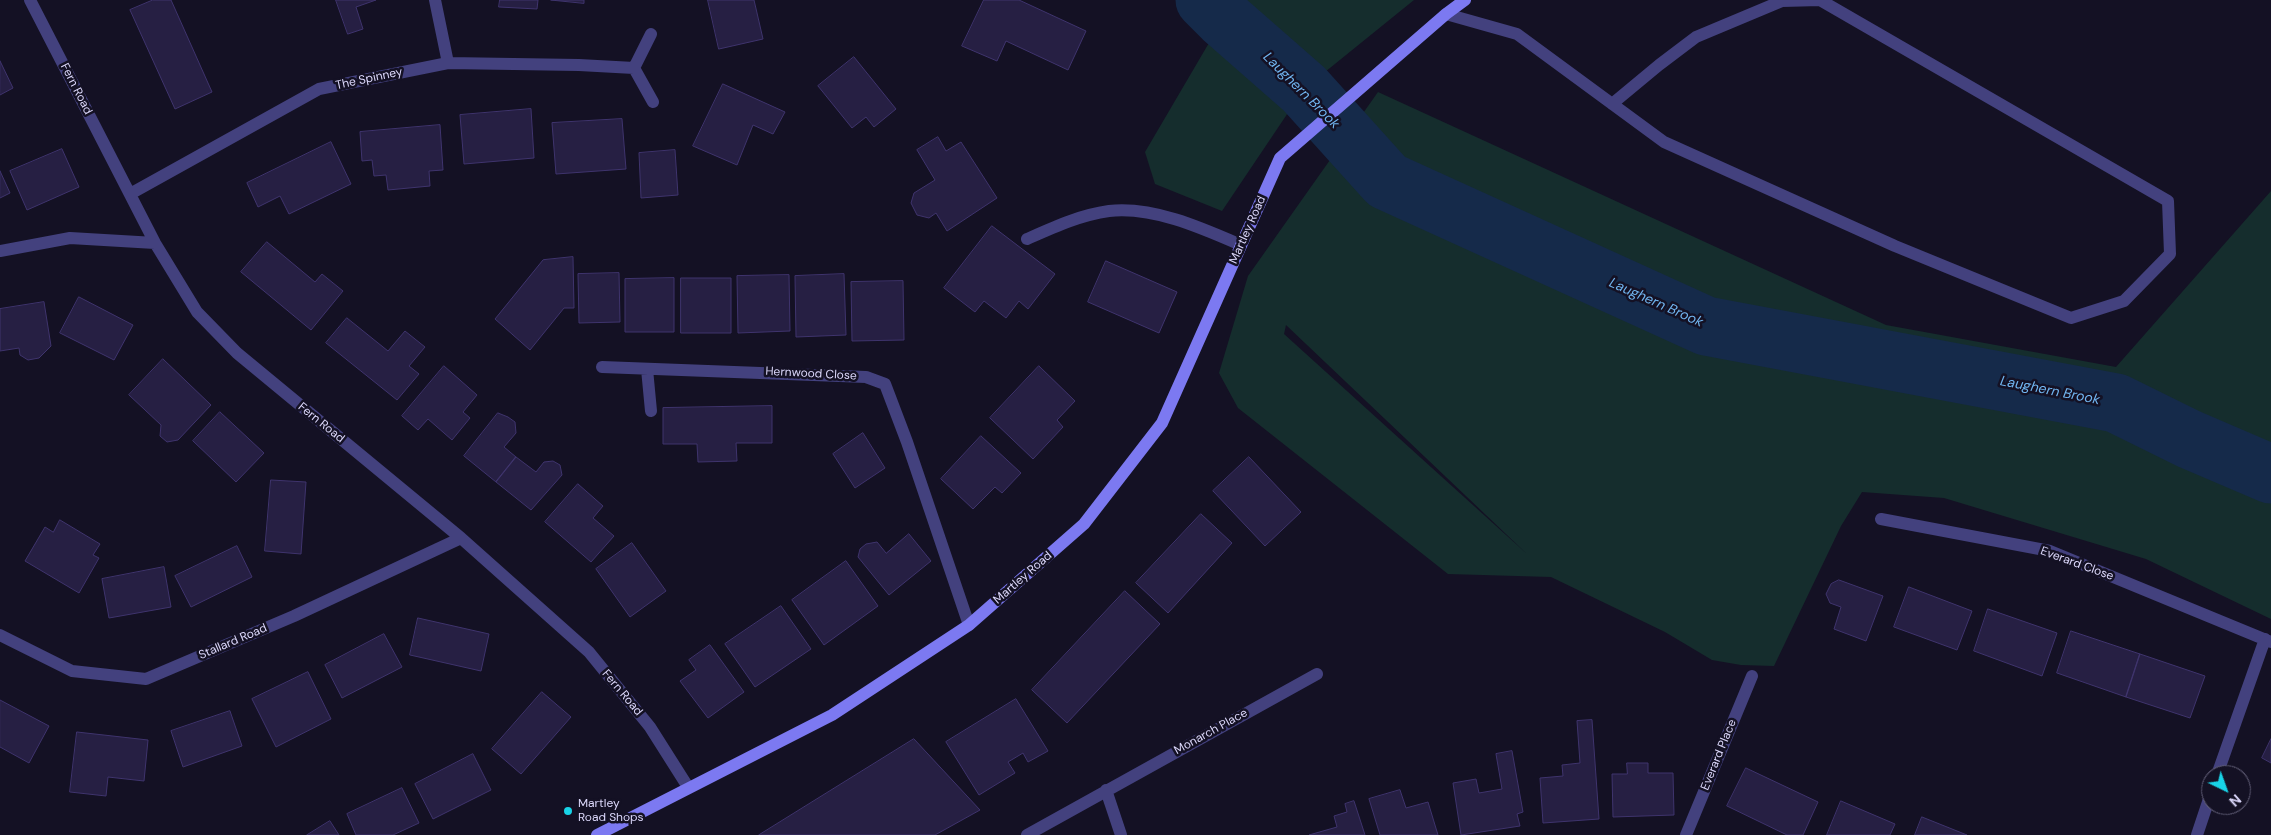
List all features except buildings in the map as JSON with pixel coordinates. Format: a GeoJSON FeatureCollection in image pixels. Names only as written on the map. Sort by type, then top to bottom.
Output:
{"type":"FeatureCollection","features":[{"type":"Feature","properties":{"kind":"main road"},"geometry":{"type":"LineString","coordinates":[[1446,14],[1464,0]]}},
{"type":"Feature","properties":{"kind":"main road","name":"Martley Road"},"geometry":{"type":"LineString","coordinates":[[597,835],[832,715],[969,625],[1084,524],[1162,423],[1280,158],[1446,14]]}},
{"type":"Feature","properties":{"kind":"street","name":"Fern Road"},"geometry":{"type":"LineString","coordinates":[[30,0],[155,243],[197,312],[237,353],[461,538],[589,652],[650,727],[688,787]]}},
{"type":"Feature","properties":{"kind":"street"},"geometry":{"type":"LineString","coordinates":[[435,0],[448,63]]}},
{"type":"Feature","properties":{"kind":"street"},"geometry":{"type":"LineString","coordinates":[[1446,14],[1517,34],[1612,104],[1664,142],[1895,246],[2071,318],[2124,301],[2170,254],[2168,201],[1820,0],[1782,1],[1696,37],[1612,104]]}},
{"type":"Feature","properties":{"kind":"street"},"geometry":{"type":"LineString","coordinates":[[651,34],[634,68],[653,102]]}},
{"type":"Feature","properties":{"kind":"street","name":"The Spinney"},"geometry":{"type":"LineString","coordinates":[[130,194],[319,89],[448,63],[579,65],[634,68]]}},
{"type":"Feature","properties":{"kind":"street"},"geometry":{"type":"LineString","coordinates":[[1027,239],[1071,220],[1110,211],[1139,212],[1173,220],[1216,234],[1241,245]]}},
{"type":"Feature","properties":{"kind":"street"},"geometry":{"type":"LineString","coordinates":[[0,251],[70,238],[155,243]]}},
{"type":"Feature","properties":{"kind":"street","name":"Hernwood Close"},"geometry":{"type":"LineString","coordinates":[[602,367],[866,377],[885,384],[907,442],[969,625]]}},
{"type":"Feature","properties":{"kind":"street"},"geometry":{"type":"LineString","coordinates":[[647,369],[651,411]]}},
{"type":"Feature","properties":{"kind":"street","name":"Everard Close"},"geometry":{"type":"LineString","coordinates":[[1881,519],[2050,551],[2268,641],[2221,765]]}},
{"type":"Feature","properties":{"kind":"street","name":"Stallard Road"},"geometry":{"type":"LineString","coordinates":[[0,635],[72,671],[146,679],[294,616],[461,538]]}},
{"type":"Feature","properties":{"kind":"street","name":"Monarch Place"},"geometry":{"type":"LineString","coordinates":[[1027,835],[1316,674]]}},
{"type":"Feature","properties":{"kind":"street","name":"Everard Place"},"geometry":{"type":"LineString","coordinates":[[1686,835],[1752,676]]}},
{"type":"Feature","properties":{"kind":"street"},"geometry":{"type":"LineString","coordinates":[[1106,790],[1121,835]]}},
{"type":"Feature","properties":{"kind":"street"},"geometry":{"type":"LineString","coordinates":[[2196,835],[2203,815]]}},
{"type":"Feature","properties":{"kind":"green space"},"geometry":{"type":"Polygon","coordinates":[[[1205,0],[1414,0],[1304,89],[1222,211],[1155,184],[1145,152],[1223,19],[1205,0]]]}},
{"type":"Feature","properties":{"kind":"green space"},"geometry":{"type":"Polygon","coordinates":[[[1378,92],[1886,325],[2116,367],[2271,191],[2271,619],[2146,559],[1944,498],[1862,492],[1841,526],[1774,666],[1741,665],[1712,660],[1665,632],[1551,577],[1448,574],[1238,408],[1219,373],[1248,276],[1378,92]],[[1286,325],[1284,334],[1527,554],[1286,325]]]}},
{"type":"Feature","properties":{"kind":"waterway","name":"Laughern Brook"},"geometry":{"type":"LineString","coordinates":[[1205,0],[1304,89],[1387,181],[1706,326],[2116,403],[2189,439],[2271,474]]}},
{"type":"Feature","properties":{"kind":"place","name":"Martley Road Shops"},"geometry":{"type":"Point","coordinates":[568,811]}}]}
